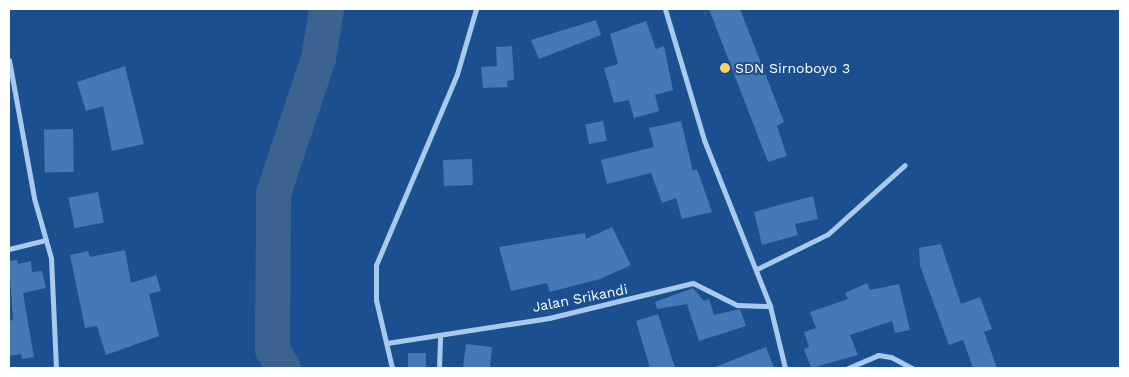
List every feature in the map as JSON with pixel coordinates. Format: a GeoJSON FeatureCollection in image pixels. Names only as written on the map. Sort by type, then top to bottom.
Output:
{"type":"FeatureCollection","features":[{"type":"Feature","properties":{"kind":"street"},"geometry":{"type":"LineString","coordinates":[[392,368],[376,300],[376,265],[457,74],[476,9]]}},
{"type":"Feature","properties":{"kind":"street"},"geometry":{"type":"LineString","coordinates":[[665,9],[704,140],[757,269],[770,306],[785,368]]}},
{"type":"Feature","properties":{"kind":"street"},"geometry":{"type":"LineString","coordinates":[[9,60],[17,89],[34,198],[46,240],[56,368]]}},
{"type":"Feature","properties":{"kind":"street"},"geometry":{"type":"LineString","coordinates":[[757,269],[828,234],[905,165]]}},
{"type":"Feature","properties":{"kind":"street"},"geometry":{"type":"LineString","coordinates":[[9,249],[46,240]]}},
{"type":"Feature","properties":{"kind":"street","name":"Jalan Srikandi"},"geometry":{"type":"LineString","coordinates":[[387,343],[440,337],[470,327],[549,318],[693,283],[737,304],[770,306]]}},
{"type":"Feature","properties":{"kind":"street"},"geometry":{"type":"LineString","coordinates":[[439,368],[440,337]]}},
{"type":"Feature","properties":{"kind":"street"},"geometry":{"type":"LineString","coordinates":[[848,368],[878,356],[891,357],[912,368]]}},
{"type":"Feature","properties":{"kind":"building"},"geometry":{"type":"Polygon","coordinates":[[[709,9],[740,9],[784,122],[777,126],[787,156],[768,162],[709,9]]]}},
{"type":"Feature","properties":{"kind":"building"},"geometry":{"type":"Polygon","coordinates":[[[596,20],[601,35],[539,59],[531,40],[596,20]]]}},
{"type":"Feature","properties":{"kind":"building"},"geometry":{"type":"Polygon","coordinates":[[[646,21],[656,49],[664,46],[673,90],[655,95],[659,111],[634,118],[629,100],[614,103],[604,68],[618,64],[610,34],[646,21]]]}},
{"type":"Feature","properties":{"kind":"building"},"geometry":{"type":"Polygon","coordinates":[[[512,46],[514,80],[507,81],[508,87],[483,88],[481,67],[497,66],[496,47],[512,46]]]}},
{"type":"Feature","properties":{"kind":"building"},"geometry":{"type":"Polygon","coordinates":[[[125,66],[144,144],[112,151],[103,106],[86,111],[77,82],[125,66]]]}},
{"type":"Feature","properties":{"kind":"building"},"geometry":{"type":"Polygon","coordinates":[[[603,121],[607,141],[589,144],[585,124],[603,121]]]}},
{"type":"Feature","properties":{"kind":"building"},"geometry":{"type":"Polygon","coordinates":[[[681,121],[693,171],[697,169],[712,212],[682,219],[676,198],[662,203],[651,173],[607,184],[601,160],[654,147],[649,128],[681,121]]]}},
{"type":"Feature","properties":{"kind":"building"},"geometry":{"type":"Polygon","coordinates":[[[73,129],[74,172],[45,172],[44,130],[73,129]]]}},
{"type":"Feature","properties":{"kind":"building"},"geometry":{"type":"Polygon","coordinates":[[[472,159],[473,185],[444,186],[443,160],[472,159]]]}},
{"type":"Feature","properties":{"kind":"building"},"geometry":{"type":"Polygon","coordinates":[[[98,192],[104,222],[74,228],[69,198],[98,192]]]}},
{"type":"Feature","properties":{"kind":"building"},"geometry":{"type":"Polygon","coordinates":[[[813,196],[818,219],[795,224],[798,235],[762,245],[754,212],[813,196]]]}},
{"type":"Feature","properties":{"kind":"building"},"geometry":{"type":"Polygon","coordinates":[[[612,227],[631,265],[600,279],[550,292],[547,283],[511,291],[499,247],[585,233],[586,239],[612,227]]]}},
{"type":"Feature","properties":{"kind":"building"},"geometry":{"type":"Polygon","coordinates":[[[941,244],[961,304],[980,297],[992,329],[984,332],[997,368],[973,368],[963,340],[949,345],[920,266],[919,248],[941,244]]]}},
{"type":"Feature","properties":{"kind":"building"},"geometry":{"type":"Polygon","coordinates":[[[125,250],[131,283],[156,275],[161,291],[149,294],[159,336],[106,355],[97,326],[85,328],[70,255],[88,251],[90,257],[125,250]]]}},
{"type":"Feature","properties":{"kind":"building"},"geometry":{"type":"Polygon","coordinates":[[[17,260],[18,264],[31,261],[32,272],[42,271],[46,288],[23,293],[34,357],[22,359],[21,354],[9,356],[9,321],[13,320],[9,261],[17,260]]]}},
{"type":"Feature","properties":{"kind":"building"},"geometry":{"type":"Polygon","coordinates":[[[867,283],[870,290],[899,284],[910,330],[895,333],[892,321],[850,335],[858,355],[811,368],[804,349],[809,347],[804,332],[816,328],[810,312],[848,299],[845,293],[867,283]]]}},
{"type":"Feature","properties":{"kind":"building"},"geometry":{"type":"Polygon","coordinates":[[[693,288],[704,301],[709,299],[714,315],[740,309],[746,326],[699,341],[687,304],[657,309],[655,302],[693,288]]]}},
{"type":"Feature","properties":{"kind":"building"},"geometry":{"type":"Polygon","coordinates":[[[658,314],[675,368],[650,368],[636,321],[658,314]]]}},
{"type":"Feature","properties":{"kind":"building"},"geometry":{"type":"Polygon","coordinates":[[[466,344],[492,347],[490,368],[463,368],[466,344]]]}},
{"type":"Feature","properties":{"kind":"building"},"geometry":{"type":"Polygon","coordinates":[[[766,347],[774,368],[715,368],[715,367],[766,347]]]}},
{"type":"Feature","properties":{"kind":"building"},"geometry":{"type":"Polygon","coordinates":[[[408,353],[426,353],[426,368],[408,368],[408,353]]]}},
{"type":"Feature","properties":{"kind":"waterway"},"geometry":{"type":"LineString","coordinates":[[283,368],[272,349],[273,193],[318,58],[326,9]]}},
{"type":"Feature","properties":{"kind":"place","name":"SDN Sirnoboyo 3"},"geometry":{"type":"Point","coordinates":[725,68]}}]}
